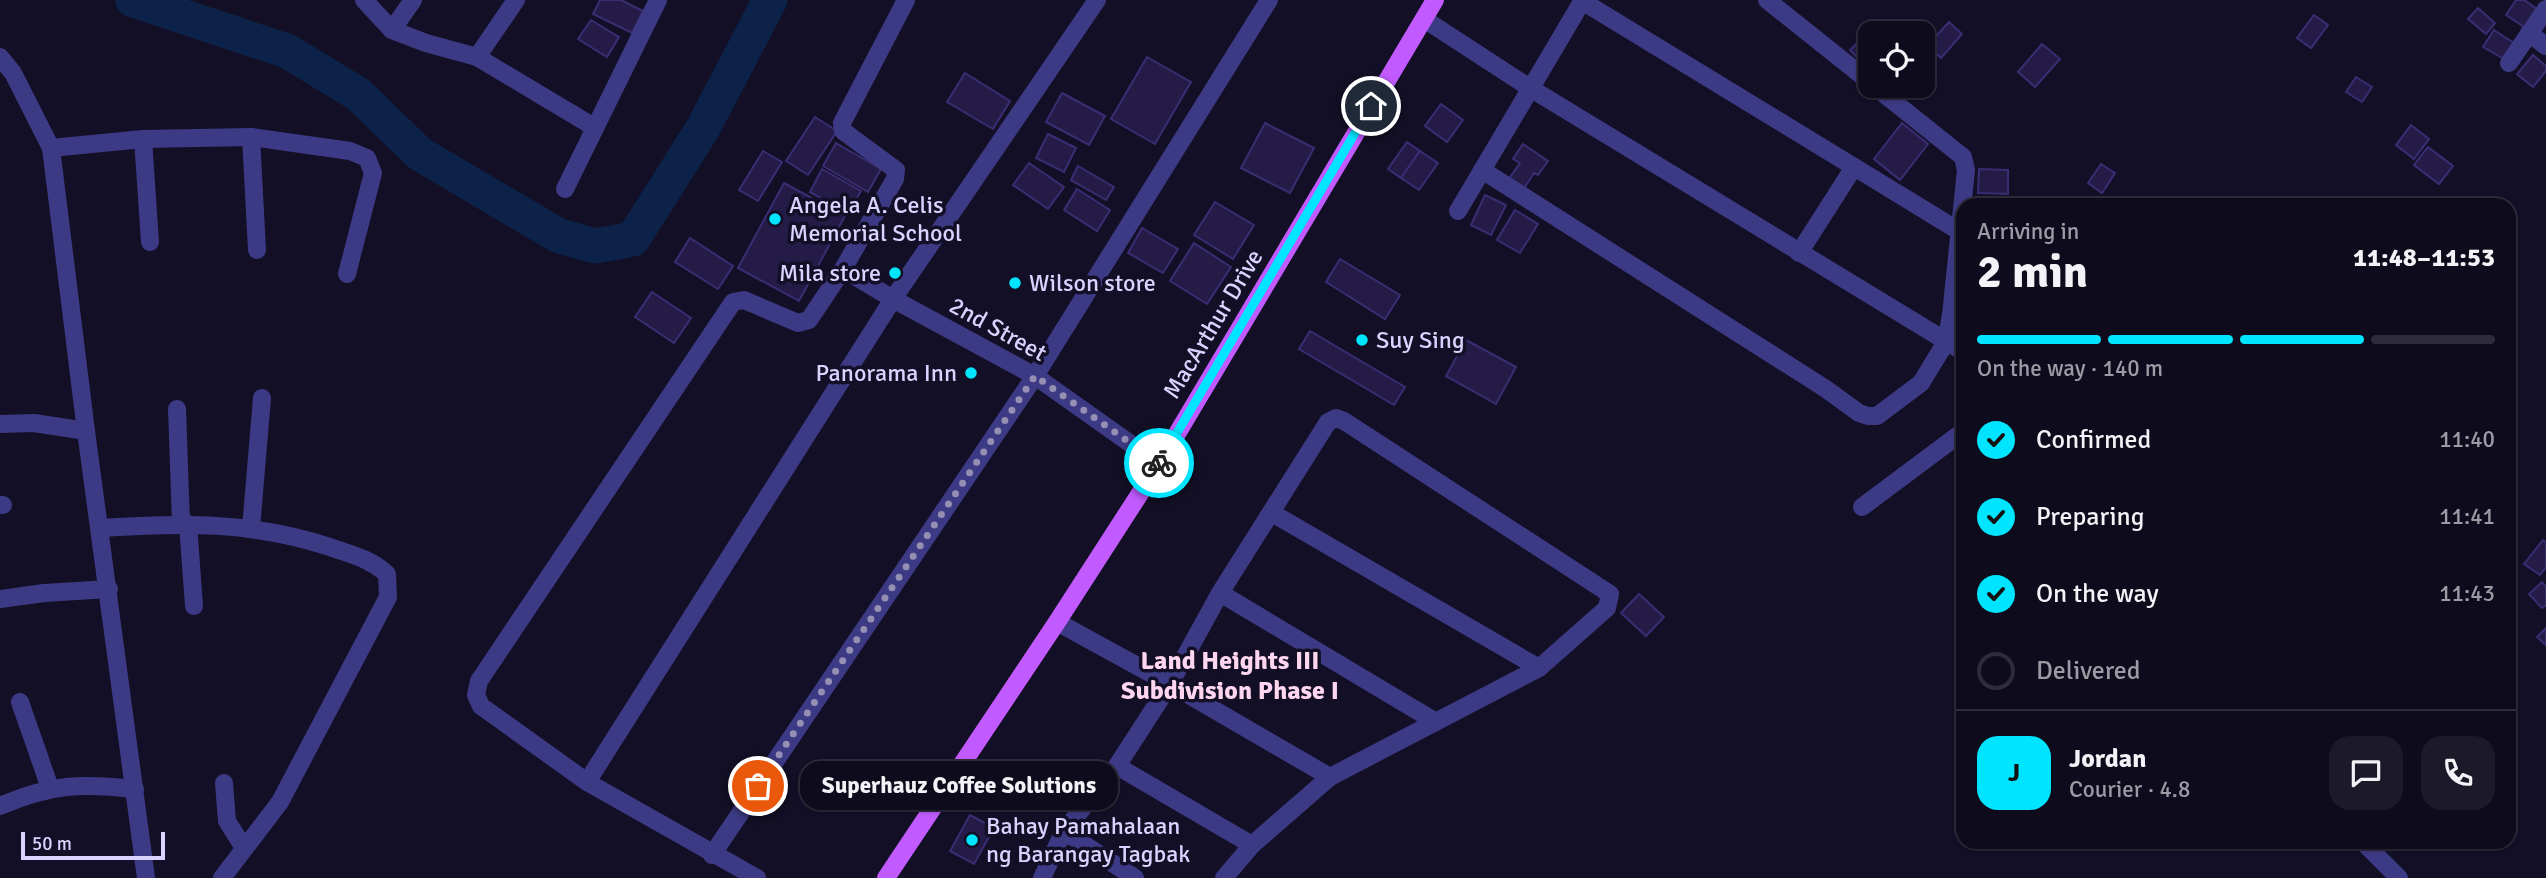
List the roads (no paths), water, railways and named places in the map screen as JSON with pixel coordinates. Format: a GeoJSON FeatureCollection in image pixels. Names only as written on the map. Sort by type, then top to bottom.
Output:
{"type":"FeatureCollection","features":[{"type":"Feature","properties":{"kind":"main road","name":"MacArthur Drive"},"geometry":{"type":"LineString","coordinates":[[886,878],[1159,464],[1233,335],[1435,0]]}},
{"type":"Feature","properties":{"kind":"street"},"geometry":{"type":"LineString","coordinates":[[364,0],[392,30],[477,57],[594,127]]}},
{"type":"Feature","properties":{"kind":"street"},"geometry":{"type":"LineString","coordinates":[[392,30],[413,0]]}},
{"type":"Feature","properties":{"kind":"street"},"geometry":{"type":"LineString","coordinates":[[477,57],[516,0]]}},
{"type":"Feature","properties":{"kind":"street"},"geometry":{"type":"LineString","coordinates":[[565,189],[658,0]]}},
{"type":"Feature","properties":{"kind":"street"},"geometry":{"type":"LineString","coordinates":[[757,878],[712,855],[587,782],[481,706],[475,695],[479,681],[733,302],[744,300],[798,323],[804,323],[809,320],[843,269],[895,179],[896,170],[843,131],[842,122],[906,0]]}},
{"type":"Feature","properties":{"kind":"street"},"geometry":{"type":"LineString","coordinates":[[587,782],[893,299],[1097,0]]}},
{"type":"Feature","properties":{"kind":"street"},"geometry":{"type":"LineString","coordinates":[[712,855],[1035,376],[1269,0]]}},
{"type":"Feature","properties":{"kind":"street"},"geometry":{"type":"LineString","coordinates":[[1767,0],[1858,72]]}},
{"type":"Feature","properties":{"kind":"street"},"geometry":{"type":"LineString","coordinates":[[1458,211],[1583,1],[1956,229]]}},
{"type":"Feature","properties":{"kind":"street"},"geometry":{"type":"LineString","coordinates":[[2509,63],[2546,9]]}},
{"type":"Feature","properties":{"kind":"street"},"geometry":{"type":"LineString","coordinates":[[1424,19],[1530,88],[1956,348]]}},
{"type":"Feature","properties":{"kind":"street"},"geometry":{"type":"LineString","coordinates":[[2529,33],[2546,46]]}},
{"type":"Feature","properties":{"kind":"street"},"geometry":{"type":"LineString","coordinates":[[0,57],[6,73],[51,148],[146,878]]}},
{"type":"Feature","properties":{"kind":"street"},"geometry":{"type":"LineString","coordinates":[[1890,98],[1966,161],[1962,198]]}},
{"type":"Feature","properties":{"kind":"street"},"geometry":{"type":"LineString","coordinates":[[51,148],[143,139],[251,137],[350,152],[367,158],[373,173],[347,274]]}},
{"type":"Feature","properties":{"kind":"street"},"geometry":{"type":"LineString","coordinates":[[251,137],[257,250]]}},
{"type":"Feature","properties":{"kind":"street"},"geometry":{"type":"LineString","coordinates":[[143,139],[150,242]]}},
{"type":"Feature","properties":{"kind":"street"},"geometry":{"type":"LineString","coordinates":[[1799,253],[1854,167]]}},
{"type":"Feature","properties":{"kind":"street"},"geometry":{"type":"LineString","coordinates":[[1482,170],[1826,389],[1859,413],[1868,416],[1877,415],[1921,383],[1946,342],[1956,262]]}},
{"type":"Feature","properties":{"kind":"street","name":"2nd Street"},"geometry":{"type":"LineString","coordinates":[[843,269],[1035,376],[1159,464]]}},
{"type":"Feature","properties":{"kind":"street"},"geometry":{"type":"LineString","coordinates":[[251,528],[262,398]]}},
{"type":"Feature","properties":{"kind":"street"},"geometry":{"type":"LineString","coordinates":[[177,409],[194,606]]}},
{"type":"Feature","properties":{"kind":"street"},"geometry":{"type":"LineString","coordinates":[[1042,878],[1064,831],[1117,766],[1170,684],[1220,593],[1328,422],[1336,418],[1344,421],[1610,594],[1607,608],[1539,668],[1330,777],[1252,845],[1224,878]]}},
{"type":"Feature","properties":{"kind":"street"},"geometry":{"type":"LineString","coordinates":[[0,424],[34,424],[86,431]]}},
{"type":"Feature","properties":{"kind":"street"},"geometry":{"type":"LineString","coordinates":[[1861,507],[1956,438]]}},
{"type":"Feature","properties":{"kind":"street"},"geometry":{"type":"LineString","coordinates":[[1272,513],[1539,668]]}},
{"type":"Feature","properties":{"kind":"street"},"geometry":{"type":"LineString","coordinates":[[100,528],[185,524],[251,528],[311,541],[372,561],[387,575],[388,597],[280,803],[222,878]]}},
{"type":"Feature","properties":{"kind":"street"},"geometry":{"type":"LineString","coordinates":[[0,599],[109,589]]}},
{"type":"Feature","properties":{"kind":"street"},"geometry":{"type":"LineString","coordinates":[[1220,593],[1436,722]]}},
{"type":"Feature","properties":{"kind":"street"},"geometry":{"type":"LineString","coordinates":[[1057,622],[1330,777]]}},
{"type":"Feature","properties":{"kind":"street"},"geometry":{"type":"LineString","coordinates":[[20,702],[50,788]]}},
{"type":"Feature","properties":{"kind":"street"},"geometry":{"type":"LineString","coordinates":[[1117,766],[1252,845]]}},
{"type":"Feature","properties":{"kind":"street"},"geometry":{"type":"LineString","coordinates":[[224,783],[227,821],[244,848]]}},
{"type":"Feature","properties":{"kind":"street"},"geometry":{"type":"LineString","coordinates":[[0,806],[50,788],[91,784],[135,789]]}},
{"type":"Feature","properties":{"kind":"street"},"geometry":{"type":"LineString","coordinates":[[1064,831],[1135,878]]}},
{"type":"Feature","properties":{"kind":"street"},"geometry":{"type":"LineString","coordinates":[[2370,849],[2399,878]]}},
{"type":"Feature","properties":{"kind":"waterway"},"geometry":{"type":"LineString","coordinates":[[133,0],[287,51],[358,94],[420,154],[559,236],[596,246],[633,239],[703,128],[770,0]]}},
{"type":"Feature","properties":{"kind":"place","name":"Angela A. Celis Memorial School"},"geometry":{"type":"Point","coordinates":[775,219]}},
{"type":"Feature","properties":{"kind":"place","name":"Mila store"},"geometry":{"type":"Point","coordinates":[895,273]}},
{"type":"Feature","properties":{"kind":"place","name":"Wilson store"},"geometry":{"type":"Point","coordinates":[1015,283]}},
{"type":"Feature","properties":{"kind":"place","name":"Suy Sing"},"geometry":{"type":"Point","coordinates":[1362,340]}},
{"type":"Feature","properties":{"kind":"place","name":"Panorama Inn"},"geometry":{"type":"Point","coordinates":[971,373]}},
{"type":"Feature","properties":{"kind":"place","name":"Superhauz Coffee Solutions"},"geometry":{"type":"Point","coordinates":[758,786]}},
{"type":"Feature","properties":{"kind":"place","name":"Bahay Pamahalaan ng Barangay Tagbak"},"geometry":{"type":"Point","coordinates":[972,840]}},
{"type":"Feature","properties":{"kind":"district","name":"Land Heights III Subdivision Phase I"},"geometry":{"type":"Point","coordinates":[1230,675]}}]}
